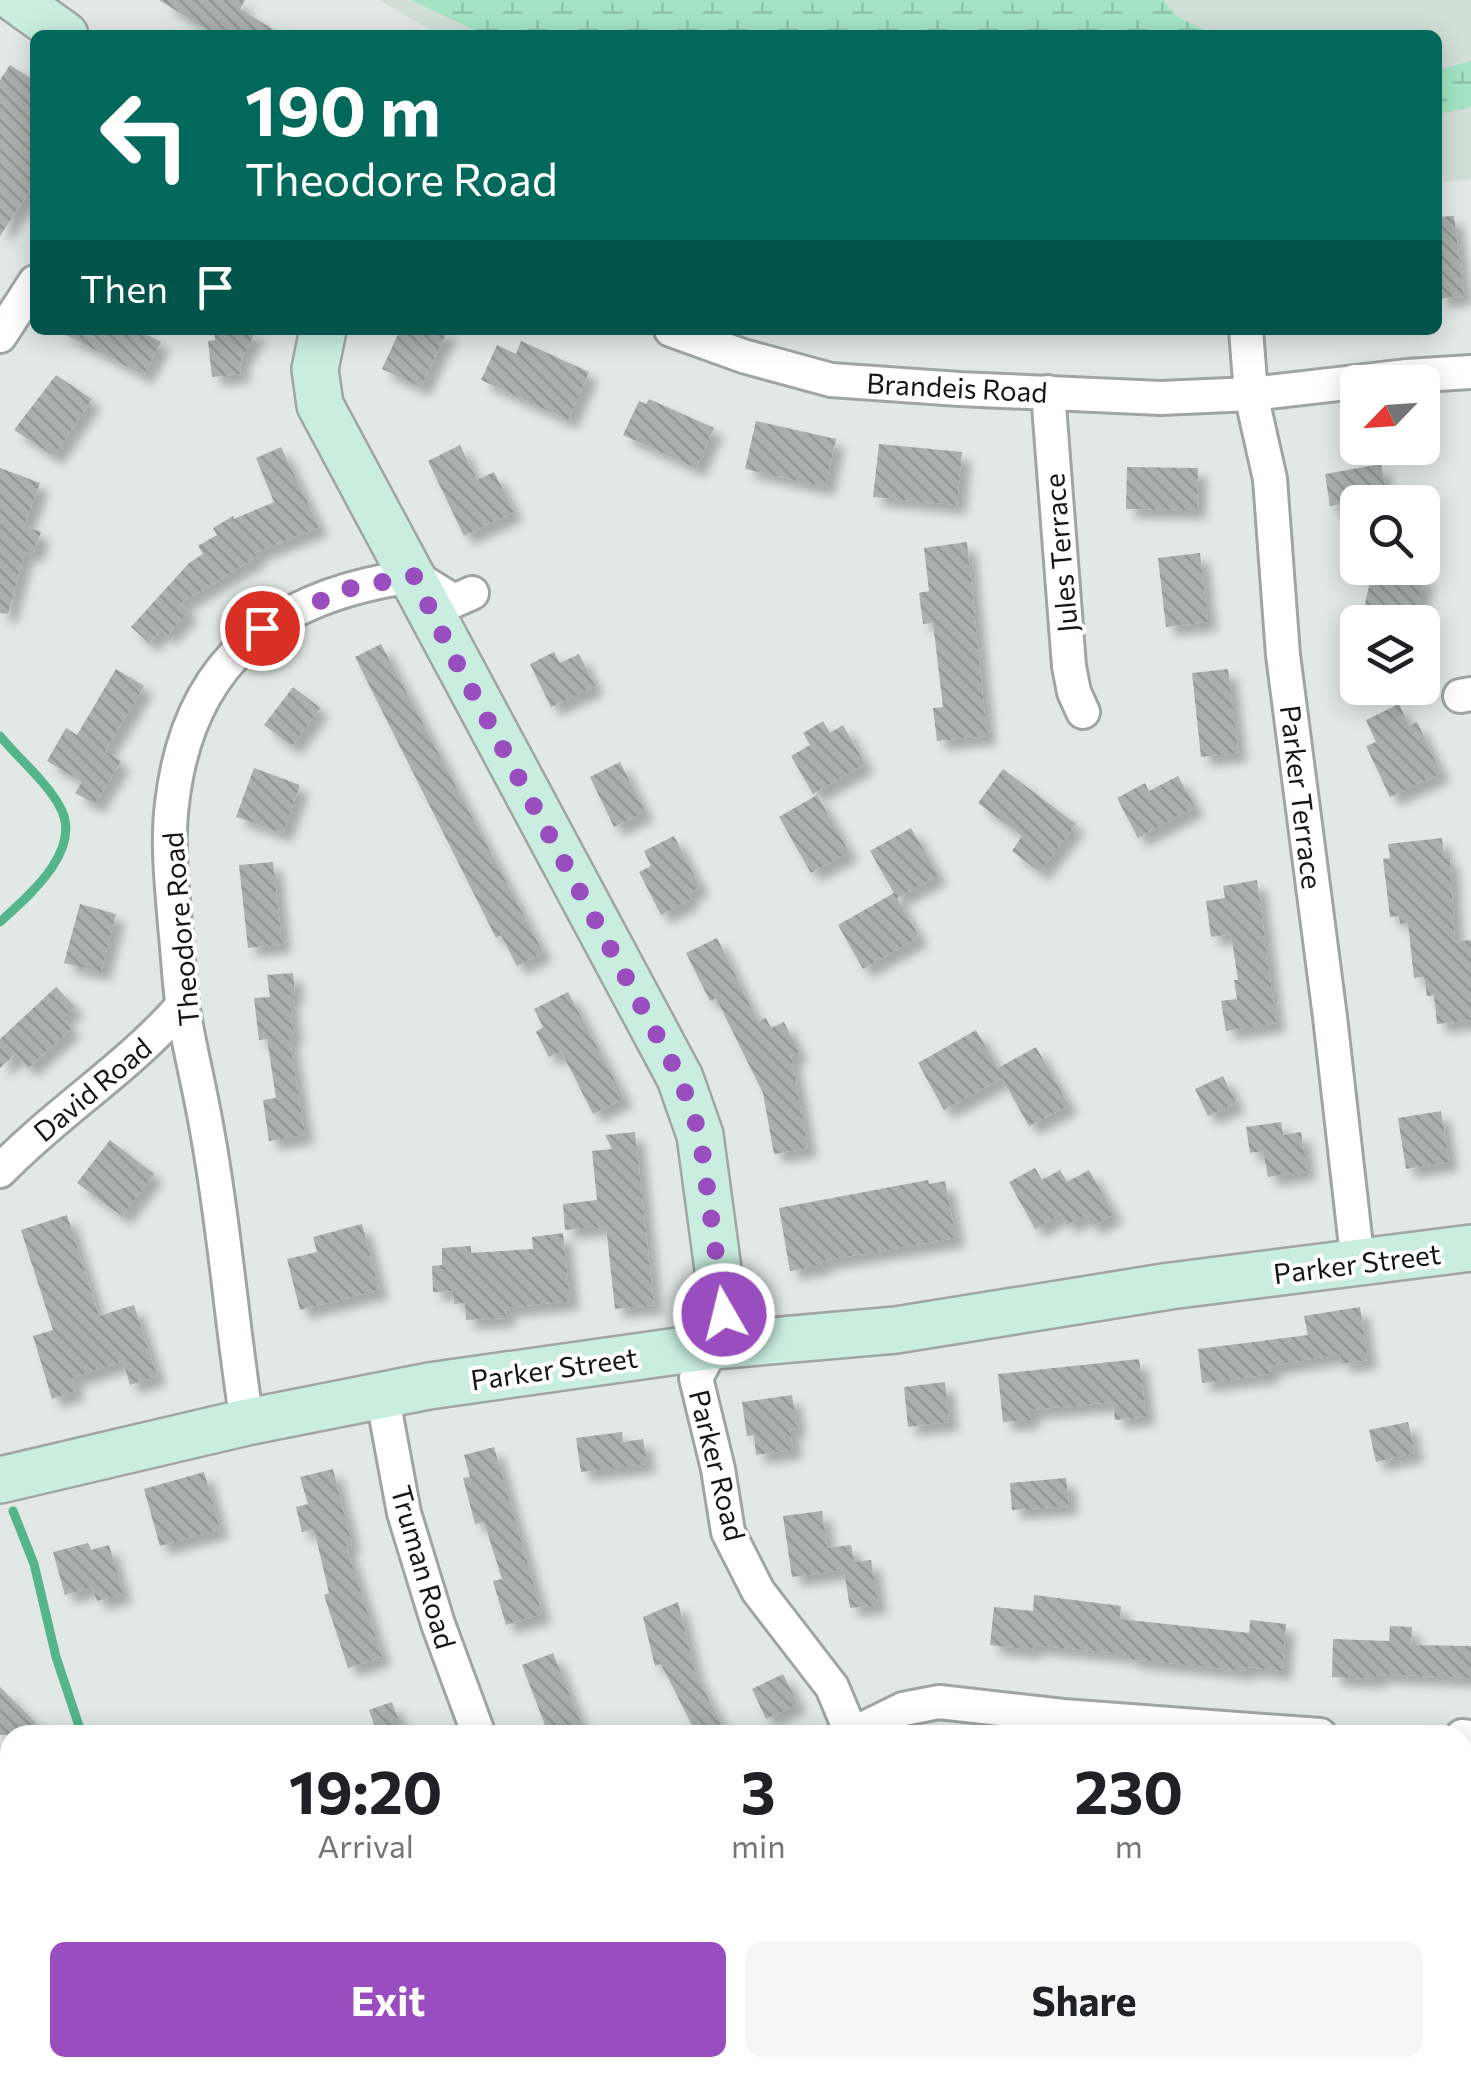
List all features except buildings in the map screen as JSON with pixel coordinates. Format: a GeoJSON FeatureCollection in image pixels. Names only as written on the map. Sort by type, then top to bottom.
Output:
{"type":"FeatureCollection","features":[{"type":"Feature","properties":{"kind":"main road"},"geometry":{"type":"LineString","coordinates":[[16,0],[58,30]]}},
{"type":"Feature","properties":{"kind":"main road"},"geometry":{"type":"LineString","coordinates":[[322,335],[315,369],[320,405],[680,1078],[700,1135],[724,1314],[713,1346]]}},
{"type":"Feature","properties":{"kind":"main road","name":"Parker Street"},"geometry":{"type":"LineString","coordinates":[[0,1480],[382,1394],[713,1346],[896,1330],[1170,1286],[1471,1248]]}},
{"type":"Feature","properties":{"kind":"street"},"geometry":{"type":"LineString","coordinates":[[0,336],[30,290]]}},
{"type":"Feature","properties":{"kind":"street","name":"Brandeis Road"},"geometry":{"type":"LineString","coordinates":[[685,335],[830,380],[1161,398],[1251,394],[1471,372]]}},
{"type":"Feature","properties":{"kind":"street","name":"Parker Terrace"},"geometry":{"type":"LineString","coordinates":[[1246,335],[1251,394],[1272,497],[1284,655],[1358,1264]]}},
{"type":"Feature","properties":{"kind":"street","name":"Jules Terrace"},"geometry":{"type":"LineString","coordinates":[[1048,392],[1069,666],[1083,712]]}},
{"type":"Feature","properties":{"kind":"street"},"geometry":{"type":"LineString","coordinates":[[414,576],[454,601],[472,594]]}},
{"type":"Feature","properties":{"kind":"street","name":"Theodore Road"},"geometry":{"type":"LineString","coordinates":[[246,1422],[209,1138],[182,1006],[172,884],[171,807],[180,752],[204,693],[231,655],[262,628],[346,589],[414,576]]}},
{"type":"Feature","properties":{"kind":"street","name":"David Road"},"geometry":{"type":"LineString","coordinates":[[0,1171],[29,1141],[157,1034],[182,1006]]}},
{"type":"Feature","properties":{"kind":"street","name":"Parker Road"},"geometry":{"type":"LineString","coordinates":[[713,1346],[696,1378],[718,1469],[728,1532],[758,1591],[832,1688],[848,1725]]}},
{"type":"Feature","properties":{"kind":"street","name":"Truman Road"},"geometry":{"type":"LineString","coordinates":[[382,1394],[404,1513],[438,1624],[475,1725]]}},
{"type":"Feature","properties":{"kind":"street"},"geometry":{"type":"LineString","coordinates":[[872,1725],[903,1709],[939,1702],[1185,1725]]}},
{"type":"Feature","properties":{"kind":"shaded area"},"geometry":{"type":"Polygon","coordinates":[[[379,0],[1471,0],[1471,180],[1442,182],[1442,30],[430,30],[379,0]]]}},
{"type":"Feature","properties":{"kind":"green space"},"geometry":{"type":"Polygon","coordinates":[[[411,0],[1163,0],[1177,17],[1204,30],[474,30],[411,0]]]}},
{"type":"Feature","properties":{"kind":"green space"},"geometry":{"type":"Polygon","coordinates":[[[1471,61],[1471,107],[1442,113],[1442,69],[1471,61]]]}},
{"type":"Feature","properties":{"kind":"waterway"},"geometry":{"type":"LineString","coordinates":[[0,736],[47,788],[65,823],[65,839],[50,871],[0,922]]}},
{"type":"Feature","properties":{"kind":"waterway"},"geometry":{"type":"LineString","coordinates":[[13,1511],[34,1564],[56,1657],[79,1725]]}},
{"type":"Feature","properties":{"kind":"route"},"geometry":{"type":"LineString","coordinates":[[262,628],[346,589],[414,576],[680,1078],[700,1135],[724,1314]]}}]}
